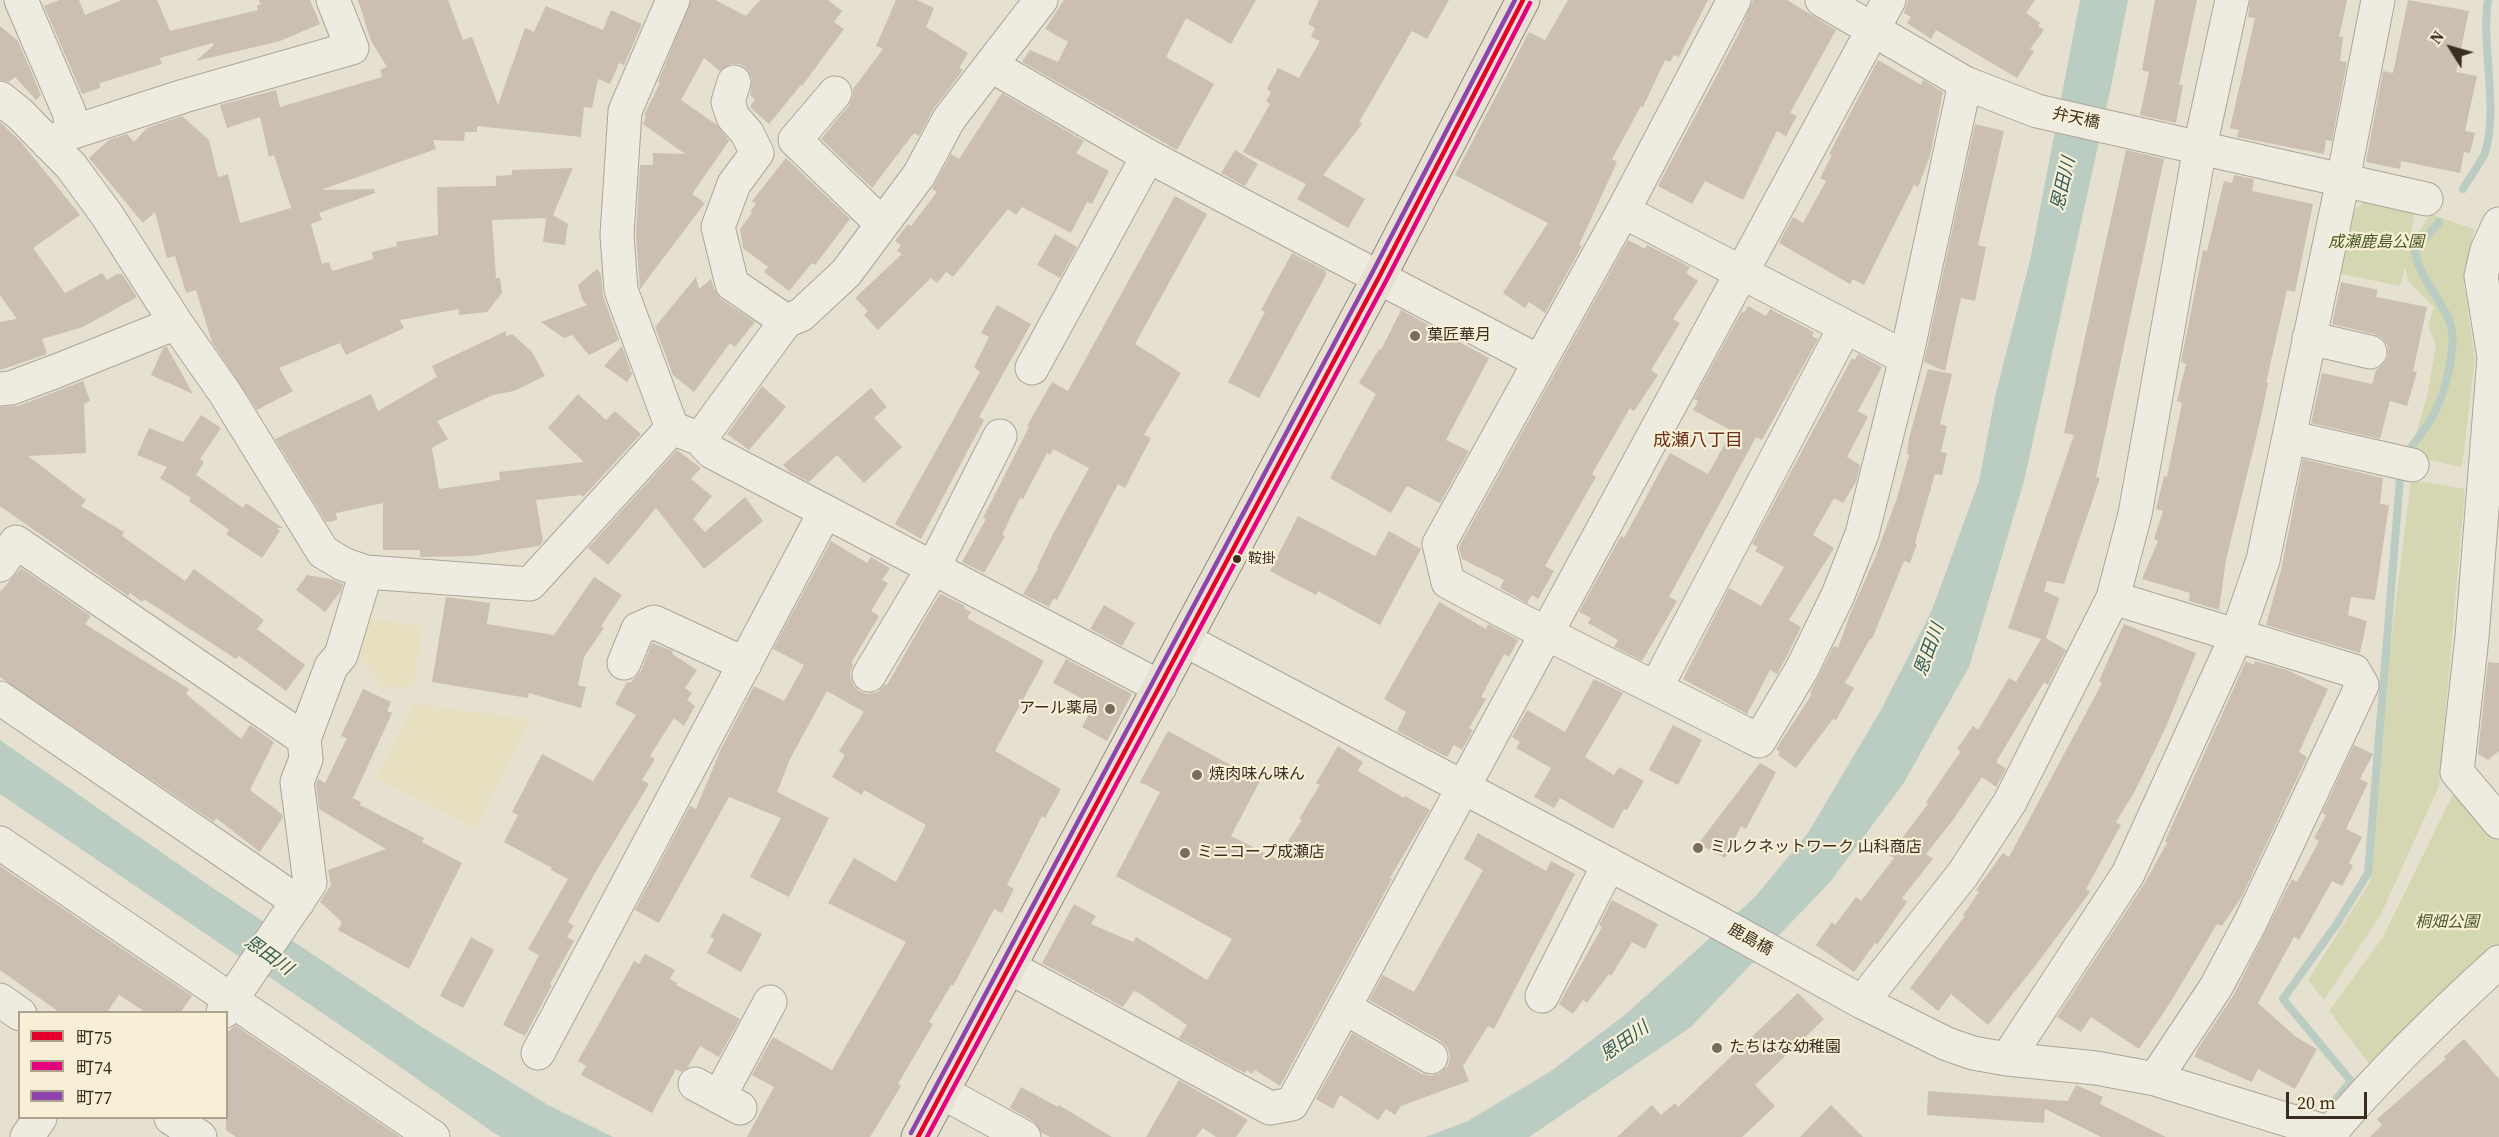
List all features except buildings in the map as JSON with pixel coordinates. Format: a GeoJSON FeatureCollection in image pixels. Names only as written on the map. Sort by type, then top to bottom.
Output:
{"type":"FeatureCollection","features":[{"type":"Feature","properties":{"kind":"main road"},"geometry":{"type":"LineString","coordinates":[[918,1137],[1379,277],[1522,0]]}},
{"type":"Feature","properties":{"kind":"street"},"geometry":{"type":"LineString","coordinates":[[21,0],[69,112],[61,138],[71,166],[107,215],[176,323],[225,393],[323,552],[343,564],[366,572],[530,584],[686,433],[786,321],[801,315],[846,273],[919,175],[950,119],[1041,0]]}},
{"type":"Feature","properties":{"kind":"street"},"geometry":{"type":"LineString","coordinates":[[0,98],[20,114],[61,138],[184,96],[352,48],[333,0]]}},
{"type":"Feature","properties":{"kind":"street"},"geometry":{"type":"LineString","coordinates":[[672,0],[625,111],[617,235],[621,290],[686,433],[712,452],[1160,687]]}},
{"type":"Feature","properties":{"kind":"street"},"geometry":{"type":"LineString","coordinates":[[1734,0],[1623,211],[1538,361],[1439,544],[1448,582],[1547,636],[1659,689],[1759,741],[1802,669],[1838,595],[1858,544],[1879,473],[1906,358],[1965,83]]}},
{"type":"Feature","properties":{"kind":"street","name":"弁天橋"},"geometry":{"type":"LineString","coordinates":[[1822,0],[1965,83],[2037,111],[2426,199]]}},
{"type":"Feature","properties":{"kind":"street"},"geometry":{"type":"LineString","coordinates":[[1009,968],[1270,1108],[1292,1104],[1890,0]]}},
{"type":"Feature","properties":{"kind":"street"},"geometry":{"type":"LineString","coordinates":[[1862,1002],[1964,874],[2010,802],[2113,598],[2135,514],[2200,147],[2232,0]]}},
{"type":"Feature","properties":{"kind":"street"},"geometry":{"type":"LineString","coordinates":[[2007,1059],[2128,874],[2237,635],[2263,560],[2343,180],[2378,0]]}},
{"type":"Feature","properties":{"kind":"street"},"geometry":{"type":"LineString","coordinates":[[992,66],[1148,156],[1538,361]]}},
{"type":"Feature","properties":{"kind":"street"},"geometry":{"type":"LineString","coordinates":[[732,117],[728,102],[734,82]]}},
{"type":"Feature","properties":{"kind":"street"},"geometry":{"type":"LineString","coordinates":[[835,93],[795,140],[882,224]]}},
{"type":"Feature","properties":{"kind":"street"},"geometry":{"type":"LineString","coordinates":[[702,99],[732,117],[747,134],[757,153],[734,184],[718,227],[732,284],[786,321]]}},
{"type":"Feature","properties":{"kind":"street"},"geometry":{"type":"LineString","coordinates":[[1032,368],[1148,156]]}},
{"type":"Feature","properties":{"kind":"street"},"geometry":{"type":"LineString","coordinates":[[1623,211],[1906,358]]}},
{"type":"Feature","properties":{"kind":"street"},"geometry":{"type":"LineString","coordinates":[[2499,224],[2487,250],[2481,276],[2494,357],[2485,640],[2457,772],[2499,822]]}},
{"type":"Feature","properties":{"kind":"street"},"geometry":{"type":"LineString","coordinates":[[0,389],[11,388],[59,370],[176,323]]}},
{"type":"Feature","properties":{"kind":"street"},"geometry":{"type":"LineString","coordinates":[[1659,689],[1659,682],[1845,327]]}},
{"type":"Feature","properties":{"kind":"street"},"geometry":{"type":"LineString","coordinates":[[2310,338],[2370,352]]}},
{"type":"Feature","properties":{"kind":"street"},"geometry":{"type":"LineString","coordinates":[[869,675],[933,568],[1000,436]]}},
{"type":"Feature","properties":{"kind":"street"},"geometry":{"type":"LineString","coordinates":[[2289,437],[2412,465]]}},
{"type":"Feature","properties":{"kind":"street"},"geometry":{"type":"LineString","coordinates":[[538,1053],[825,512]]}},
{"type":"Feature","properties":{"kind":"street"},"geometry":{"type":"LineString","coordinates":[[0,565],[16,542],[304,739]]}},
{"type":"Feature","properties":{"kind":"street"},"geometry":{"type":"LineString","coordinates":[[227,1006],[310,884],[297,782],[306,759],[304,739],[331,667],[341,655],[366,572]]}},
{"type":"Feature","properties":{"kind":"street"},"geometry":{"type":"LineString","coordinates":[[2113,598],[2354,671],[2362,685],[2250,923],[2216,987],[2155,1079]]}},
{"type":"Feature","properties":{"kind":"street"},"geometry":{"type":"LineString","coordinates":[[624,663],[638,629],[654,622],[745,664]]}},
{"type":"Feature","properties":{"kind":"street","name":"鹿島橋"},"geometry":{"type":"LineString","coordinates":[[1185,640],[1714,920],[1862,1002],[1947,1044],[1973,1053],[2007,1059],[2096,1068],[2155,1079],[2331,1135]]}},
{"type":"Feature","properties":{"kind":"street"},"geometry":{"type":"LineString","coordinates":[[0,698],[298,902]]}},
{"type":"Feature","properties":{"kind":"street"},"geometry":{"type":"LineString","coordinates":[[0,843],[227,1006],[433,1137]]}},
{"type":"Feature","properties":{"kind":"street"},"geometry":{"type":"LineString","coordinates":[[1542,996],[1609,864]]}},
{"type":"Feature","properties":{"kind":"street"},"geometry":{"type":"LineString","coordinates":[[2331,1135],[2373,1083],[2435,1019],[2499,962]]}},
{"type":"Feature","properties":{"kind":"street"},"geometry":{"type":"LineString","coordinates":[[0,1000],[18,1013]]}},
{"type":"Feature","properties":{"kind":"street"},"geometry":{"type":"LineString","coordinates":[[718,1096],[770,1002]]}},
{"type":"Feature","properties":{"kind":"street"},"geometry":{"type":"LineString","coordinates":[[1345,1008],[1431,1057]]}},
{"type":"Feature","properties":{"kind":"street"},"geometry":{"type":"LineString","coordinates":[[942,1092],[1024,1137]]}},
{"type":"Feature","properties":{"kind":"street"},"geometry":{"type":"LineString","coordinates":[[27,1137],[39,1119]]}},
{"type":"Feature","properties":{"kind":"street"},"geometry":{"type":"LineString","coordinates":[[173,1119],[200,1137]]}},
{"type":"Feature","properties":{"kind":"shaded area"},"geometry":{"type":"Polygon","coordinates":[[[366,617],[423,627],[413,687],[384,687],[354,647],[366,617]]]}},
{"type":"Feature","properties":{"kind":"shaded area"},"geometry":{"type":"Polygon","coordinates":[[[414,704],[530,719],[475,828],[377,778],[414,704]]]}},
{"type":"Feature","properties":{"kind":"green space","name":"成瀬鹿島公園"},"geometry":{"type":"Polygon","coordinates":[[[2366,202],[2415,212],[2408,249],[2430,214],[2474,229],[2464,284],[2475,360],[2462,467],[2410,456],[2428,392],[2436,345],[2428,326],[2434,307],[2408,281],[2405,267],[2400,286],[2337,273],[2350,211],[2366,202]]]}},
{"type":"Feature","properties":{"kind":"green space"},"geometry":{"type":"Polygon","coordinates":[[[2411,480],[2465,489],[2439,786],[2381,914],[2324,1000],[2308,980],[2370,882],[2385,688],[2411,480]]]}},
{"type":"Feature","properties":{"kind":"green space","name":"桐畑公園"},"geometry":{"type":"Polygon","coordinates":[[[2455,790],[2499,840],[2499,947],[2371,1066],[2329,1011],[2383,937],[2455,790]]]}},
{"type":"Feature","properties":{"kind":"water","name":"恩田川"},"geometry":{"type":"Polygon","coordinates":[[[2080,0],[2128,0],[2024,481],[1969,667],[1903,784],[1830,882],[1691,1027],[1529,1137],[1425,1137],[1466,1122],[1551,1071],[1626,1014],[1755,897],[1808,833],[1882,708],[1932,610],[1979,481],[1995,397],[2031,256],[2080,0]]]}},
{"type":"Feature","properties":{"kind":"water","name":"恩田川"},"geometry":{"type":"Polygon","coordinates":[[[0,740],[204,882],[425,1029],[548,1105],[613,1137],[501,1137],[494,1133],[356,1036],[0,794],[0,740]]]}},
{"type":"Feature","properties":{"kind":"waterway"},"geometry":{"type":"LineString","coordinates":[[2463,189],[2485,153],[2489,135],[2490,97],[2486,19],[2488,0]]}},
{"type":"Feature","properties":{"kind":"waterway"},"geometry":{"type":"LineString","coordinates":[[2408,452],[2434,414],[2446,381],[2452,354],[2452,330],[2449,320],[2425,278],[2415,251],[2439,222]]}},
{"type":"Feature","properties":{"kind":"waterway"},"geometry":{"type":"LineString","coordinates":[[2331,1105],[2351,1081],[2283,999],[2338,922],[2368,873],[2400,479]]}},
{"type":"Feature","properties":{"kind":"transit line","name":"町77"},"geometry":{"type":"LineString","coordinates":[[911,1133],[1372,273],[1515,0]]}},
{"type":"Feature","properties":{"kind":"transit line","name":"町75"},"geometry":{"type":"LineString","coordinates":[[918,1137],[1379,277],[1523,0]]}},
{"type":"Feature","properties":{"kind":"transit line","name":"町74"},"geometry":{"type":"LineString","coordinates":[[927,1137],[1386,281],[1530,3]]}},
{"type":"Feature","properties":{"kind":"place","name":"菓匠華月"},"geometry":{"type":"Point","coordinates":[1415,336]}},
{"type":"Feature","properties":{"kind":"place","name":"鞍掛"},"geometry":{"type":"Point","coordinates":[1237,559]}},
{"type":"Feature","properties":{"kind":"place","name":"アール薬局"},"geometry":{"type":"Point","coordinates":[1110,709]}},
{"type":"Feature","properties":{"kind":"place","name":"焼肉味ん味ん"},"geometry":{"type":"Point","coordinates":[1197,775]}},
{"type":"Feature","properties":{"kind":"place","name":"ミルクネットワーク 山科商店"},"geometry":{"type":"Point","coordinates":[1698,848]}},
{"type":"Feature","properties":{"kind":"place","name":"ミニコープ成瀬店"},"geometry":{"type":"Point","coordinates":[1185,853]}},
{"type":"Feature","properties":{"kind":"place","name":"たちはな幼稚園"},"geometry":{"type":"Point","coordinates":[1717,1048]}},
{"type":"Feature","properties":{"kind":"district","name":"成瀬八丁目"},"geometry":{"type":"Point","coordinates":[1698,441]}}]}
